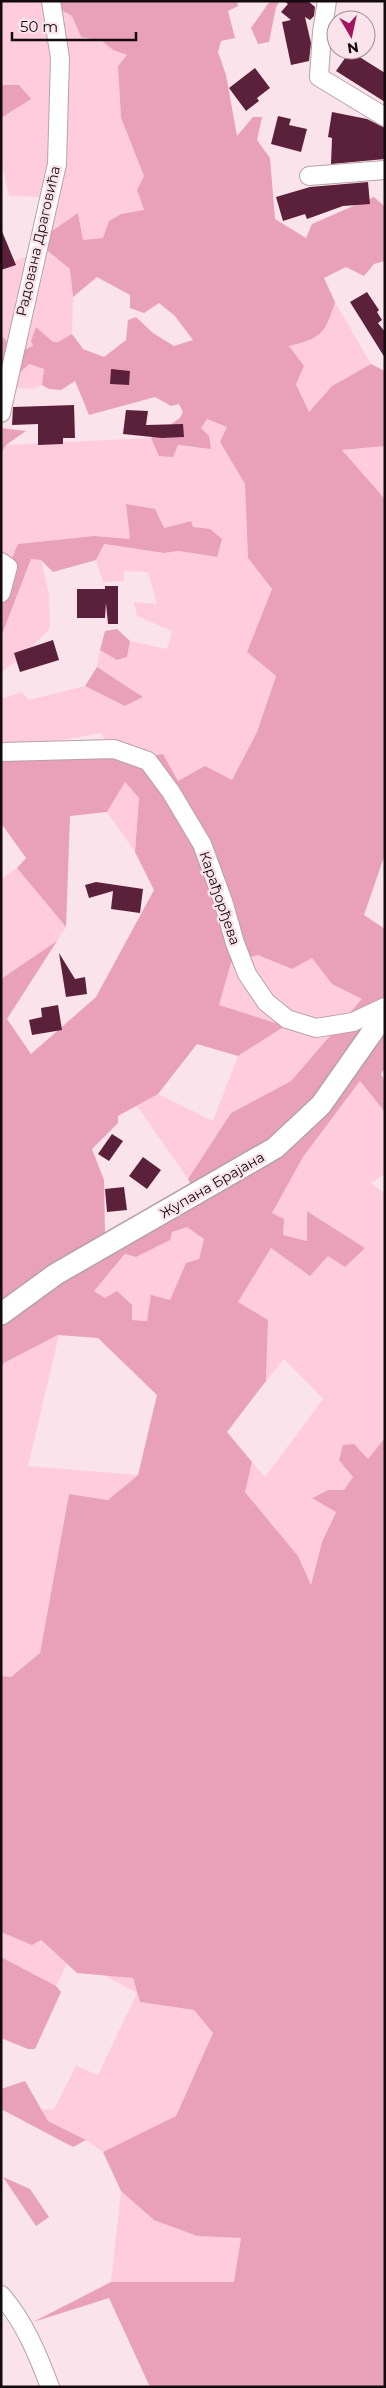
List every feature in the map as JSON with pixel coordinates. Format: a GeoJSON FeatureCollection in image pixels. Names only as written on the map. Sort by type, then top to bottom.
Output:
{"type":"FeatureCollection","features":[{"type":"Feature","properties":{"kind":"street","name":"Радована Драговића"},"geometry":{"type":"LineString","coordinates":[[1,413],[57,164],[60,58],[51,1]]}},
{"type":"Feature","properties":{"kind":"street"},"geometry":{"type":"LineString","coordinates":[[327,1],[322,32],[320,76],[385,117]]}},
{"type":"Feature","properties":{"kind":"street"},"geometry":{"type":"LineString","coordinates":[[309,176],[385,170]]}},
{"type":"Feature","properties":{"kind":"street"},"geometry":{"type":"LineString","coordinates":[[1,562],[8,567],[1,593]]}},
{"type":"Feature","properties":{"kind":"street","name":"Карађорђева"},"geometry":{"type":"LineString","coordinates":[[1,752],[114,749],[148,761],[171,792],[202,844],[224,901],[235,943],[247,974],[266,1002],[287,1019],[316,1028],[353,1022],[385,1006]]}},
{"type":"Feature","properties":{"kind":"street","name":"Жупана Брајана"},"geometry":{"type":"LineString","coordinates":[[1,1314],[56,1274],[275,1148],[321,1105],[385,1014]]}},
{"type":"Feature","properties":{"kind":"street"},"geometry":{"type":"LineString","coordinates":[[1,2295],[12,2308],[40,2360],[50,2387]]}},
{"type":"Feature","properties":{"kind":"shaded area"},"geometry":{"type":"Polygon","coordinates":[[[1,1],[57,1],[59,9],[72,16],[81,37],[102,41],[113,50],[127,55],[118,66],[121,118],[144,176],[137,190],[144,210],[121,214],[103,238],[83,240],[78,213],[44,249],[70,269],[73,297],[72,334],[58,342],[33,346],[16,353],[4,338],[1,338],[1,268],[44,248],[39,197],[9,196],[1,159],[1,118],[19,85],[1,85],[1,1]]]}},
{"type":"Feature","properties":{"kind":"shaded area"},"geometry":{"type":"Polygon","coordinates":[[[57,1],[237,1],[238,6],[228,11],[235,38],[221,41],[218,52],[226,75],[237,136],[253,117],[262,117],[257,140],[270,158],[275,219],[306,238],[312,224],[374,197],[385,207],[385,261],[374,264],[364,276],[346,267],[324,278],[335,302],[325,328],[321,333],[309,340],[289,346],[304,366],[296,384],[309,412],[332,386],[371,364],[385,371],[385,446],[342,450],[385,499],[385,854],[364,915],[385,929],[385,1068],[381,1074],[385,1082],[385,1112],[360,1081],[303,1157],[272,1213],[284,1219],[283,1235],[307,1241],[307,1211],[365,1248],[345,1267],[328,1256],[310,1276],[271,1248],[238,1302],[268,1320],[266,1381],[227,1432],[252,1462],[245,1492],[298,1556],[311,1585],[322,1542],[336,1512],[312,1498],[328,1490],[344,1490],[353,1477],[339,1460],[343,1445],[354,1444],[368,1459],[385,1438],[385,2387],[150,2387],[109,2298],[33,2322],[111,2282],[234,2282],[241,2238],[197,2236],[154,2220],[121,2191],[103,2152],[176,2116],[213,2033],[194,2010],[140,2002],[133,1978],[77,1973],[41,1940],[32,1945],[1,1932],[1,1676],[11,1677],[40,1653],[69,1494],[108,1500],[138,1475],[157,1395],[98,1338],[58,1335],[4,1363],[1,1367],[1,979],[57,941],[7,1019],[31,1054],[96,997],[154,890],[135,852],[139,798],[125,782],[107,812],[70,816],[66,927],[17,868],[26,858],[1,823],[1,752],[31,760],[115,757],[124,761],[163,754],[178,781],[205,766],[232,780],[257,732],[276,676],[247,652],[272,589],[248,558],[245,484],[220,442],[227,427],[207,419],[201,428],[209,436],[211,449],[178,445],[173,457],[159,456],[151,438],[180,418],[183,412],[179,404],[171,406],[155,397],[89,415],[75,381],[61,390],[49,389],[42,385],[44,369],[29,364],[14,378],[1,375],[1,338],[4,338],[16,353],[33,346],[31,341],[36,327],[53,342],[58,342],[72,334],[83,349],[104,357],[126,340],[128,320],[136,317],[153,333],[174,346],[193,340],[175,316],[159,303],[144,313],[130,308],[130,295],[97,277],[73,297],[70,269],[44,248],[49,233],[78,213],[83,240],[103,238],[109,221],[121,214],[144,210],[137,190],[144,176],[121,118],[118,66],[127,55],[113,50],[102,41],[81,37],[72,16],[59,9],[57,1]],[[258,955],[231,963],[219,1005],[285,1026],[238,1056],[197,1044],[158,1094],[118,1116],[118,1123],[92,1149],[104,1180],[105,1234],[192,1186],[188,1179],[231,1113],[291,1081],[362,999],[332,984],[312,958],[292,969],[258,955]],[[187,1227],[172,1232],[170,1240],[136,1257],[125,1254],[94,1291],[105,1298],[117,1291],[132,1305],[132,1320],[147,1321],[151,1295],[170,1300],[186,1263],[199,1259],[204,1239],[187,1227]]]}},
{"type":"Feature","properties":{"kind":"shaded area"},"geometry":{"type":"Polygon","coordinates":[[[270,1],[280,1],[276,7],[269,42],[258,44],[251,28],[270,1]]]}},
{"type":"Feature","properties":{"kind":"shaded area"},"geometry":{"type":"Polygon","coordinates":[[[1,85],[19,85],[31,99],[1,118],[1,85]]]}},
{"type":"Feature","properties":{"kind":"shaded area"},"geometry":{"type":"Polygon","coordinates":[[[335,302],[371,364],[332,386],[309,412],[296,383],[289,346],[308,341],[321,333],[329,321],[335,302]]]}},
{"type":"Feature","properties":{"kind":"shaded area"},"geometry":{"type":"Polygon","coordinates":[[[29,364],[44,369],[42,385],[33,389],[1,387],[29,364]]]}},
{"type":"Feature","properties":{"kind":"shaded area"},"geometry":{"type":"Polygon","coordinates":[[[207,419],[228,427],[220,442],[245,484],[248,558],[272,589],[247,652],[276,676],[257,732],[232,780],[178,781],[115,757],[101,733],[1,751],[1,696],[4,698],[22,692],[29,700],[85,686],[126,706],[143,697],[97,667],[100,650],[117,660],[127,657],[130,641],[167,649],[172,631],[137,616],[134,602],[157,604],[148,572],[124,571],[124,581],[103,582],[96,560],[103,544],[164,553],[179,551],[217,557],[190,521],[164,528],[127,504],[130,539],[94,536],[18,544],[1,591],[1,455],[6,445],[151,438],[159,456],[178,445],[194,448],[201,428],[207,419]]]}},
{"type":"Feature","properties":{"kind":"shaded area"},"geometry":{"type":"Polygon","coordinates":[[[1,428],[26,431],[6,445],[1,454],[1,428]]]}},
{"type":"Feature","properties":{"kind":"shaded area"},"geometry":{"type":"Polygon","coordinates":[[[385,446],[385,499],[342,450],[385,446]]]}},
{"type":"Feature","properties":{"kind":"shaded area"},"geometry":{"type":"Polygon","coordinates":[[[126,504],[155,509],[164,528],[191,521],[193,527],[210,529],[222,539],[217,557],[179,551],[164,553],[104,544],[96,560],[53,572],[41,560],[31,559],[1,637],[6,578],[18,544],[94,536],[130,539],[126,504]]]}},
{"type":"Feature","properties":{"kind":"shaded area"},"geometry":{"type":"Polygon","coordinates":[[[31,559],[41,560],[49,595],[50,628],[24,656],[1,672],[1,637],[31,559]]]}},
{"type":"Feature","properties":{"kind":"shaded area"},"geometry":{"type":"Polygon","coordinates":[[[117,629],[130,641],[127,657],[117,660],[100,650],[105,631],[117,629]]]}},
{"type":"Feature","properties":{"kind":"shaded area"},"geometry":{"type":"Polygon","coordinates":[[[97,667],[143,697],[125,706],[85,686],[97,667]]]}},
{"type":"Feature","properties":{"kind":"shaded area"},"geometry":{"type":"Polygon","coordinates":[[[125,782],[139,798],[135,852],[107,812],[125,782]]]}},
{"type":"Feature","properties":{"kind":"shaded area"},"geometry":{"type":"Polygon","coordinates":[[[17,868],[66,927],[57,941],[1,979],[1,879],[17,868]]]}},
{"type":"Feature","properties":{"kind":"shaded area"},"geometry":{"type":"Polygon","coordinates":[[[258,955],[292,969],[312,958],[332,984],[363,999],[291,1081],[231,1113],[188,1179],[137,1106],[158,1094],[213,1121],[238,1056],[284,1026],[219,1005],[231,963],[258,955]]]}},
{"type":"Feature","properties":{"kind":"shaded area"},"geometry":{"type":"Polygon","coordinates":[[[360,1081],[385,1112],[385,1174],[371,1183],[385,1194],[385,1438],[368,1459],[339,1460],[354,1476],[344,1490],[328,1490],[312,1497],[336,1511],[322,1542],[311,1586],[298,1556],[245,1491],[252,1462],[265,1477],[323,1399],[284,1359],[266,1381],[268,1320],[238,1302],[271,1248],[328,1256],[365,1248],[308,1211],[307,1241],[283,1235],[272,1213],[303,1157],[360,1081]]]}},
{"type":"Feature","properties":{"kind":"shaded area"},"geometry":{"type":"Polygon","coordinates":[[[187,1226],[204,1239],[199,1259],[186,1263],[170,1300],[147,1321],[131,1320],[94,1291],[126,1254],[136,1257],[169,1240],[172,1232],[187,1226]]]}},
{"type":"Feature","properties":{"kind":"shaded area"},"geometry":{"type":"Polygon","coordinates":[[[59,1335],[28,1466],[138,1475],[108,1500],[69,1494],[40,1653],[11,1678],[1,1676],[1,1367],[4,1363],[59,1335]]]}},
{"type":"Feature","properties":{"kind":"shaded area"},"geometry":{"type":"Polygon","coordinates":[[[1,1932],[31,1944],[40,1940],[67,1964],[56,1986],[1,1957],[1,1932]]]}},
{"type":"Feature","properties":{"kind":"shaded area"},"geometry":{"type":"Polygon","coordinates":[[[1,1957],[56,1986],[61,1992],[35,2049],[28,2049],[1,2038],[1,1957]]]}},
{"type":"Feature","properties":{"kind":"shaded area"},"geometry":{"type":"Polygon","coordinates":[[[100,1973],[133,1978],[140,2002],[194,2010],[213,2033],[176,2116],[103,2152],[86,2140],[48,2121],[42,2110],[54,2109],[76,2066],[98,2075],[137,1993],[100,1973]]]}},
{"type":"Feature","properties":{"kind":"shaded area"},"geometry":{"type":"Polygon","coordinates":[[[25,2081],[48,2121],[86,2140],[73,2147],[1,2109],[1,2089],[25,2081]]]}},
{"type":"Feature","properties":{"kind":"shaded area"},"geometry":{"type":"Polygon","coordinates":[[[3,2177],[30,2189],[49,2217],[36,2226],[3,2177]]]}},
{"type":"Feature","properties":{"kind":"shaded area"},"geometry":{"type":"Polygon","coordinates":[[[121,2191],[154,2220],[197,2236],[241,2238],[235,2282],[111,2282],[121,2191]]]}},
{"type":"Feature","properties":{"kind":"building"},"geometry":{"type":"Polygon","coordinates":[[[284,1],[308,1],[315,7],[314,16],[310,20],[305,17],[311,43],[309,61],[291,65],[282,22],[291,20],[281,12],[288,4],[284,1]]]}},
{"type":"Feature","properties":{"kind":"building"},"geometry":{"type":"Polygon","coordinates":[[[344,60],[364,60],[385,73],[385,102],[336,71],[344,60]]]}},
{"type":"Feature","properties":{"kind":"building"},"geometry":{"type":"Polygon","coordinates":[[[255,68],[270,88],[257,98],[259,101],[246,111],[229,88],[255,68]]]}},
{"type":"Feature","properties":{"kind":"building"},"geometry":{"type":"Polygon","coordinates":[[[332,112],[367,119],[385,128],[385,159],[331,164],[332,138],[328,137],[332,112]]]}},
{"type":"Feature","properties":{"kind":"building"},"geometry":{"type":"Polygon","coordinates":[[[278,116],[291,119],[289,125],[307,129],[301,152],[271,144],[278,116]]]}},
{"type":"Feature","properties":{"kind":"building"},"geometry":{"type":"Polygon","coordinates":[[[368,182],[370,204],[343,206],[307,219],[305,214],[283,221],[276,197],[310,187],[368,182]]]}},
{"type":"Feature","properties":{"kind":"building"},"geometry":{"type":"Polygon","coordinates":[[[1,229],[16,265],[1,270],[1,229]]]}},
{"type":"Feature","properties":{"kind":"building"},"geometry":{"type":"Polygon","coordinates":[[[367,292],[379,310],[377,312],[382,320],[378,323],[385,332],[385,358],[350,302],[367,292]]]}},
{"type":"Feature","properties":{"kind":"building"},"geometry":{"type":"Polygon","coordinates":[[[111,369],[130,371],[129,385],[110,384],[111,369]]]}},
{"type":"Feature","properties":{"kind":"building"},"geometry":{"type":"Polygon","coordinates":[[[74,405],[75,438],[63,438],[63,444],[38,445],[38,424],[12,425],[13,407],[74,405]]]}},
{"type":"Feature","properties":{"kind":"building"},"geometry":{"type":"Polygon","coordinates":[[[126,410],[148,411],[146,425],[183,424],[184,437],[162,438],[123,434],[126,410]]]}},
{"type":"Feature","properties":{"kind":"building"},"geometry":{"type":"Polygon","coordinates":[[[105,586],[118,586],[118,624],[108,624],[106,603],[105,618],[77,618],[77,589],[105,589],[105,586]]]}},
{"type":"Feature","properties":{"kind":"building"},"geometry":{"type":"Polygon","coordinates":[[[53,640],[59,660],[20,672],[14,653],[53,640]]]}},
{"type":"Feature","properties":{"kind":"building"},"geometry":{"type":"Polygon","coordinates":[[[96,882],[143,889],[140,913],[111,909],[113,891],[89,898],[85,885],[96,882]]]}},
{"type":"Feature","properties":{"kind":"building"},"geometry":{"type":"Polygon","coordinates":[[[59,953],[75,979],[85,977],[87,994],[66,997],[59,953]]]}},
{"type":"Feature","properties":{"kind":"building"},"geometry":{"type":"Polygon","coordinates":[[[58,1005],[62,1030],[32,1035],[29,1020],[42,1017],[41,1008],[58,1005]]]}},
{"type":"Feature","properties":{"kind":"building"},"geometry":{"type":"Polygon","coordinates":[[[112,1134],[123,1141],[109,1161],[98,1154],[112,1134]]]}},
{"type":"Feature","properties":{"kind":"building"},"geometry":{"type":"Polygon","coordinates":[[[143,1157],[161,1170],[147,1189],[129,1176],[143,1157]]]}},
{"type":"Feature","properties":{"kind":"building"},"geometry":{"type":"Polygon","coordinates":[[[124,1187],[127,1210],[107,1212],[105,1189],[124,1187]]]}}]}
